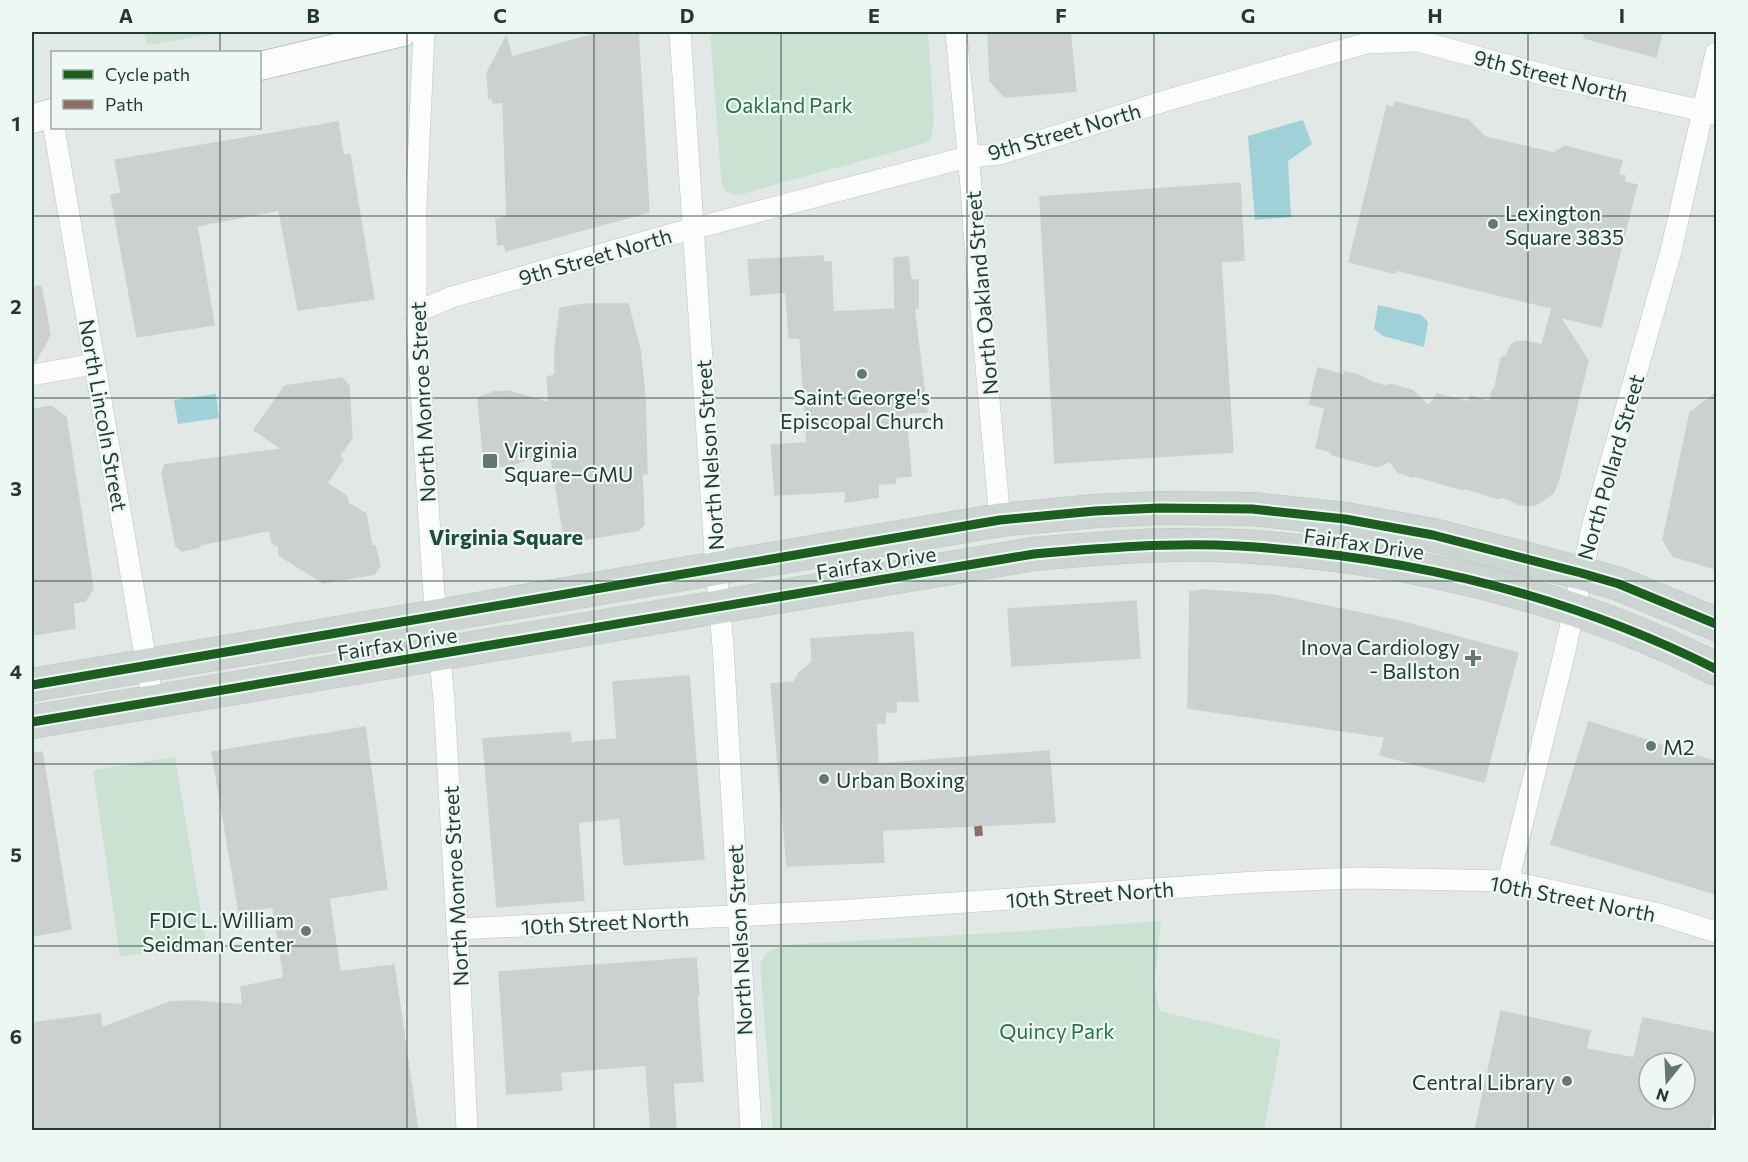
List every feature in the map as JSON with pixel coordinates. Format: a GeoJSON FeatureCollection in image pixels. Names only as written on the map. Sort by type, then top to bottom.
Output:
{"type":"FeatureCollection","features":[{"type":"Feature","properties":{"kind":"main road"},"geometry":{"type":"LineString","coordinates":[[261,66],[403,32]]}},
{"type":"Feature","properties":{"kind":"main road"},"geometry":{"type":"LineString","coordinates":[[32,119],[51,114]]}},
{"type":"Feature","properties":{"kind":"main road","name":"Fairfax Drive"},"geometry":{"type":"LineString","coordinates":[[32,684],[1000,520],[1095,511],[1159,508],[1252,509],[1345,519],[1433,535],[1619,584],[1716,624]]}},
{"type":"Feature","properties":{"kind":"main road"},"geometry":{"type":"LineString","coordinates":[[1000,520],[1005,559]]}},
{"type":"Feature","properties":{"kind":"main road","name":"Fairfax Drive"},"geometry":{"type":"LineString","coordinates":[[32,722],[1005,559],[1090,549],[1162,546],[1237,546],[1323,553],[1420,568],[1500,587],[1574,609],[1657,640],[1716,669]]}},
{"type":"Feature","properties":{"kind":"street","name":"North Monroe Street"},"geometry":{"type":"LineString","coordinates":[[424,32],[416,207],[416,312],[436,617],[445,712],[467,1131]]}},
{"type":"Feature","properties":{"kind":"street","name":"North Nelson Street"},"geometry":{"type":"LineString","coordinates":[[680,32],[723,646],[751,1131]]}},
{"type":"Feature","properties":{"kind":"street","name":"North Oakland Street"},"geometry":{"type":"LineString","coordinates":[[956,32],[967,157],[972,188],[974,234],[1000,520]]}},
{"type":"Feature","properties":{"kind":"street","name":"9th Street North"},"geometry":{"type":"LineString","coordinates":[[416,312],[452,297],[694,228],[967,157],[1000,154],[1168,100],[1367,43],[1418,41],[1556,78],[1710,113]]}},
{"type":"Feature","properties":{"kind":"street","name":"North Pollard Street"},"geometry":{"type":"LineString","coordinates":[[1508,881],[1562,666],[1592,528],[1710,113],[1716,53]]}},
{"type":"Feature","properties":{"kind":"street","name":"North Lincoln Street"},"geometry":{"type":"LineString","coordinates":[[54,129],[153,702]]}},
{"type":"Feature","properties":{"kind":"street"},"geometry":{"type":"LineString","coordinates":[[32,375],[95,364]]}},
{"type":"Feature","properties":{"kind":"street","name":"10th Street North"},"geometry":{"type":"LineString","coordinates":[[458,929],[836,911],[1256,882],[1358,878],[1508,881],[1659,914],[1716,932]]}},
{"type":"Feature","properties":{"kind":"green space"},"geometry":{"type":"Polygon","coordinates":[[[144,32],[223,32],[147,45],[144,32]]]}},
{"type":"Feature","properties":{"kind":"green space","name":"Oakland Park"},"geometry":{"type":"Polygon","coordinates":[[[710,32],[928,32],[934,119],[931,139],[926,143],[738,195],[730,194],[724,187],[721,177],[710,32]]]}},
{"type":"Feature","properties":{"kind":"green space"},"geometry":{"type":"Polygon","coordinates":[[[175,757],[206,943],[120,957],[93,770],[175,757]]]}},
{"type":"Feature","properties":{"kind":"green space","name":"Quincy Park"},"geometry":{"type":"Polygon","coordinates":[[[1161,921],[1154,986],[1160,1011],[1281,1040],[1264,1130],[773,1130],[760,963],[768,952],[785,945],[1161,921]]]}},
{"type":"Feature","properties":{"kind":"water"},"geometry":{"type":"Polygon","coordinates":[[[1303,120],[1312,144],[1288,161],[1291,217],[1255,220],[1248,136],[1303,120]]]}},
{"type":"Feature","properties":{"kind":"water"},"geometry":{"type":"Polygon","coordinates":[[[1378,305],[1421,315],[1428,322],[1424,347],[1383,336],[1374,329],[1378,305]]]}},
{"type":"Feature","properties":{"kind":"water"},"geometry":{"type":"Polygon","coordinates":[[[216,394],[219,418],[178,424],[174,400],[216,394]]]}},
{"type":"Feature","properties":{"kind":"building"},"geometry":{"type":"Polygon","coordinates":[[[602,32],[638,32],[649,212],[506,251],[504,244],[498,245],[496,219],[507,217],[503,102],[493,103],[492,98],[489,98],[487,73],[506,37],[512,57],[602,32]]]}},
{"type":"Feature","properties":{"kind":"building"},"geometry":{"type":"Polygon","coordinates":[[[988,32],[1070,32],[1076,91],[1005,97],[990,81],[988,32]]]}},
{"type":"Feature","properties":{"kind":"building"},"geometry":{"type":"Polygon","coordinates":[[[1585,32],[1662,32],[1656,57],[1584,38],[1585,32]]]}},
{"type":"Feature","properties":{"kind":"building"},"geometry":{"type":"Polygon","coordinates":[[[1395,102],[1468,120],[1485,137],[1554,153],[1565,146],[1622,161],[1618,175],[1625,176],[1624,182],[1637,185],[1601,327],[1560,317],[1588,361],[1558,482],[1553,493],[1534,506],[1413,477],[1398,472],[1390,461],[1378,467],[1316,448],[1325,408],[1309,404],[1318,368],[1344,375],[1344,372],[1356,374],[1374,383],[1385,386],[1390,384],[1413,391],[1429,406],[1437,394],[1469,402],[1470,396],[1490,402],[1501,358],[1506,356],[1511,345],[1516,342],[1524,341],[1542,345],[1552,308],[1396,270],[1395,273],[1349,262],[1387,106],[1394,108],[1395,102]]]}},
{"type":"Feature","properties":{"kind":"building"},"geometry":{"type":"Polygon","coordinates":[[[338,122],[343,155],[350,155],[374,299],[298,310],[279,210],[197,226],[214,325],[137,337],[111,195],[121,193],[115,160],[338,122]]]}},
{"type":"Feature","properties":{"kind":"building"},"geometry":{"type":"Polygon","coordinates":[[[1240,183],[1244,260],[1221,262],[1233,452],[1055,463],[1040,197],[1240,183]]]}},
{"type":"Feature","properties":{"kind":"building","name":"Saint George's Episcopal Church"},"geometry":{"type":"Polygon","coordinates":[[[823,256],[823,262],[831,262],[833,312],[895,309],[894,258],[908,257],[911,280],[918,280],[918,308],[914,308],[927,412],[906,413],[911,476],[896,477],[895,483],[878,484],[878,497],[845,502],[846,491],[775,495],[771,445],[807,443],[800,338],[789,338],[786,292],[751,295],[748,260],[823,256]]]}},
{"type":"Feature","properties":{"kind":"building"},"geometry":{"type":"Polygon","coordinates":[[[41,286],[50,335],[35,362],[32,362],[32,287],[41,286]]]}},
{"type":"Feature","properties":{"kind":"building"},"geometry":{"type":"Polygon","coordinates":[[[587,304],[628,304],[640,350],[645,397],[647,474],[642,474],[644,524],[639,530],[565,543],[550,452],[509,466],[484,463],[478,398],[494,392],[508,391],[549,403],[547,377],[555,375],[555,349],[560,308],[587,304]]]}},
{"type":"Feature","properties":{"kind":"building"},"geometry":{"type":"Polygon","coordinates":[[[342,378],[349,386],[352,438],[339,456],[343,459],[327,483],[347,497],[348,503],[366,514],[372,547],[375,546],[380,566],[374,574],[323,583],[279,555],[279,547],[272,543],[270,530],[182,551],[176,546],[162,473],[165,465],[282,449],[254,430],[285,386],[342,378]]]}},
{"type":"Feature","properties":{"kind":"building"},"geometry":{"type":"Polygon","coordinates":[[[1716,393],[1716,569],[1673,556],[1663,540],[1690,413],[1716,393]]]}},
{"type":"Feature","properties":{"kind":"building"},"geometry":{"type":"Polygon","coordinates":[[[51,406],[66,417],[93,589],[85,601],[73,603],[75,628],[32,635],[32,410],[51,406]]]}},
{"type":"Feature","properties":{"kind":"building"},"geometry":{"type":"Polygon","coordinates":[[[1204,590],[1273,595],[1399,621],[1518,653],[1484,782],[1380,755],[1385,737],[1188,708],[1190,592],[1204,590]]]}},
{"type":"Feature","properties":{"kind":"building"},"geometry":{"type":"Polygon","coordinates":[[[1136,601],[1140,658],[1012,666],[1008,609],[1136,601]]]}},
{"type":"Feature","properties":{"kind":"building"},"geometry":{"type":"Polygon","coordinates":[[[913,632],[918,701],[896,701],[896,712],[885,712],[885,723],[876,723],[878,764],[1049,751],[1055,822],[882,830],[884,862],[787,866],[771,684],[794,682],[799,673],[812,662],[811,639],[913,632]]]}},
{"type":"Feature","properties":{"kind":"building"},"geometry":{"type":"Polygon","coordinates":[[[689,676],[704,859],[624,865],[620,818],[578,822],[584,900],[497,907],[483,739],[570,732],[571,743],[617,739],[613,682],[689,676]]]}},
{"type":"Feature","properties":{"kind":"building"},"geometry":{"type":"Polygon","coordinates":[[[1589,722],[1716,762],[1716,894],[1551,844],[1589,722]]]}},
{"type":"Feature","properties":{"kind":"building","name":"FDIC L. William Seidman Center"},"geometry":{"type":"Polygon","coordinates":[[[365,727],[387,889],[329,898],[340,972],[394,965],[418,1131],[32,1131],[32,1023],[100,1014],[102,1028],[170,1002],[194,1001],[243,1005],[241,987],[284,978],[273,907],[239,912],[212,752],[365,727]]]}},
{"type":"Feature","properties":{"kind":"building"},"geometry":{"type":"Polygon","coordinates":[[[42,752],[71,929],[32,936],[32,753],[42,752]]]}},
{"type":"Feature","properties":{"kind":"building"},"geometry":{"type":"Polygon","coordinates":[[[696,958],[703,1081],[673,1083],[676,1131],[651,1131],[646,1065],[560,1072],[562,1090],[507,1094],[499,972],[696,958]]]}},
{"type":"Feature","properties":{"kind":"building","name":"Central Library"},"geometry":{"type":"Polygon","coordinates":[[[1501,1011],[1590,1031],[1586,1049],[1634,1058],[1643,1018],[1716,1033],[1713,1061],[1716,1062],[1716,1109],[1713,1111],[1709,1131],[1475,1131],[1501,1011]]]}},
{"type":"Feature","properties":{"kind":"marked path"},"geometry":{"type":"LineString","coordinates":[[978,826],[979,836]]}},
{"type":"Feature","properties":{"kind":"cycle path"},"geometry":{"type":"LineString","coordinates":[[32,685],[1000,520],[1095,511],[1159,508],[1252,509],[1345,519],[1433,535],[1619,584],[1716,624]]}},
{"type":"Feature","properties":{"kind":"cycle path"},"geometry":{"type":"LineString","coordinates":[[32,722],[1034,554],[1162,545],[1239,546],[1301,551],[1363,559],[1484,583],[1602,620],[1716,669]]}},
{"type":"Feature","properties":{"kind":"place","name":"Lexington Square 3835"},"geometry":{"type":"Point","coordinates":[1493,224]}},
{"type":"Feature","properties":{"kind":"place","name":"Saint George's Episcopal Church"},"geometry":{"type":"Point","coordinates":[862,374]}},
{"type":"Feature","properties":{"kind":"place","name":"Virginia Square–GMU"},"geometry":{"type":"Point","coordinates":[490,461]}},
{"type":"Feature","properties":{"kind":"place","name":"Inova Cardiology - Ballston"},"geometry":{"type":"Point","coordinates":[1473,658]}},
{"type":"Feature","properties":{"kind":"place","name":"M2"},"geometry":{"type":"Point","coordinates":[1651,746]}},
{"type":"Feature","properties":{"kind":"place","name":"Urban Boxing"},"geometry":{"type":"Point","coordinates":[824,779]}},
{"type":"Feature","properties":{"kind":"place","name":"FDIC L. William Seidman Center"},"geometry":{"type":"Point","coordinates":[306,931]}},
{"type":"Feature","properties":{"kind":"place","name":"Central Library"},"geometry":{"type":"Point","coordinates":[1567,1081]}},
{"type":"Feature","properties":{"kind":"district","name":"Virginia Square"},"geometry":{"type":"Point","coordinates":[506,536]}}]}
